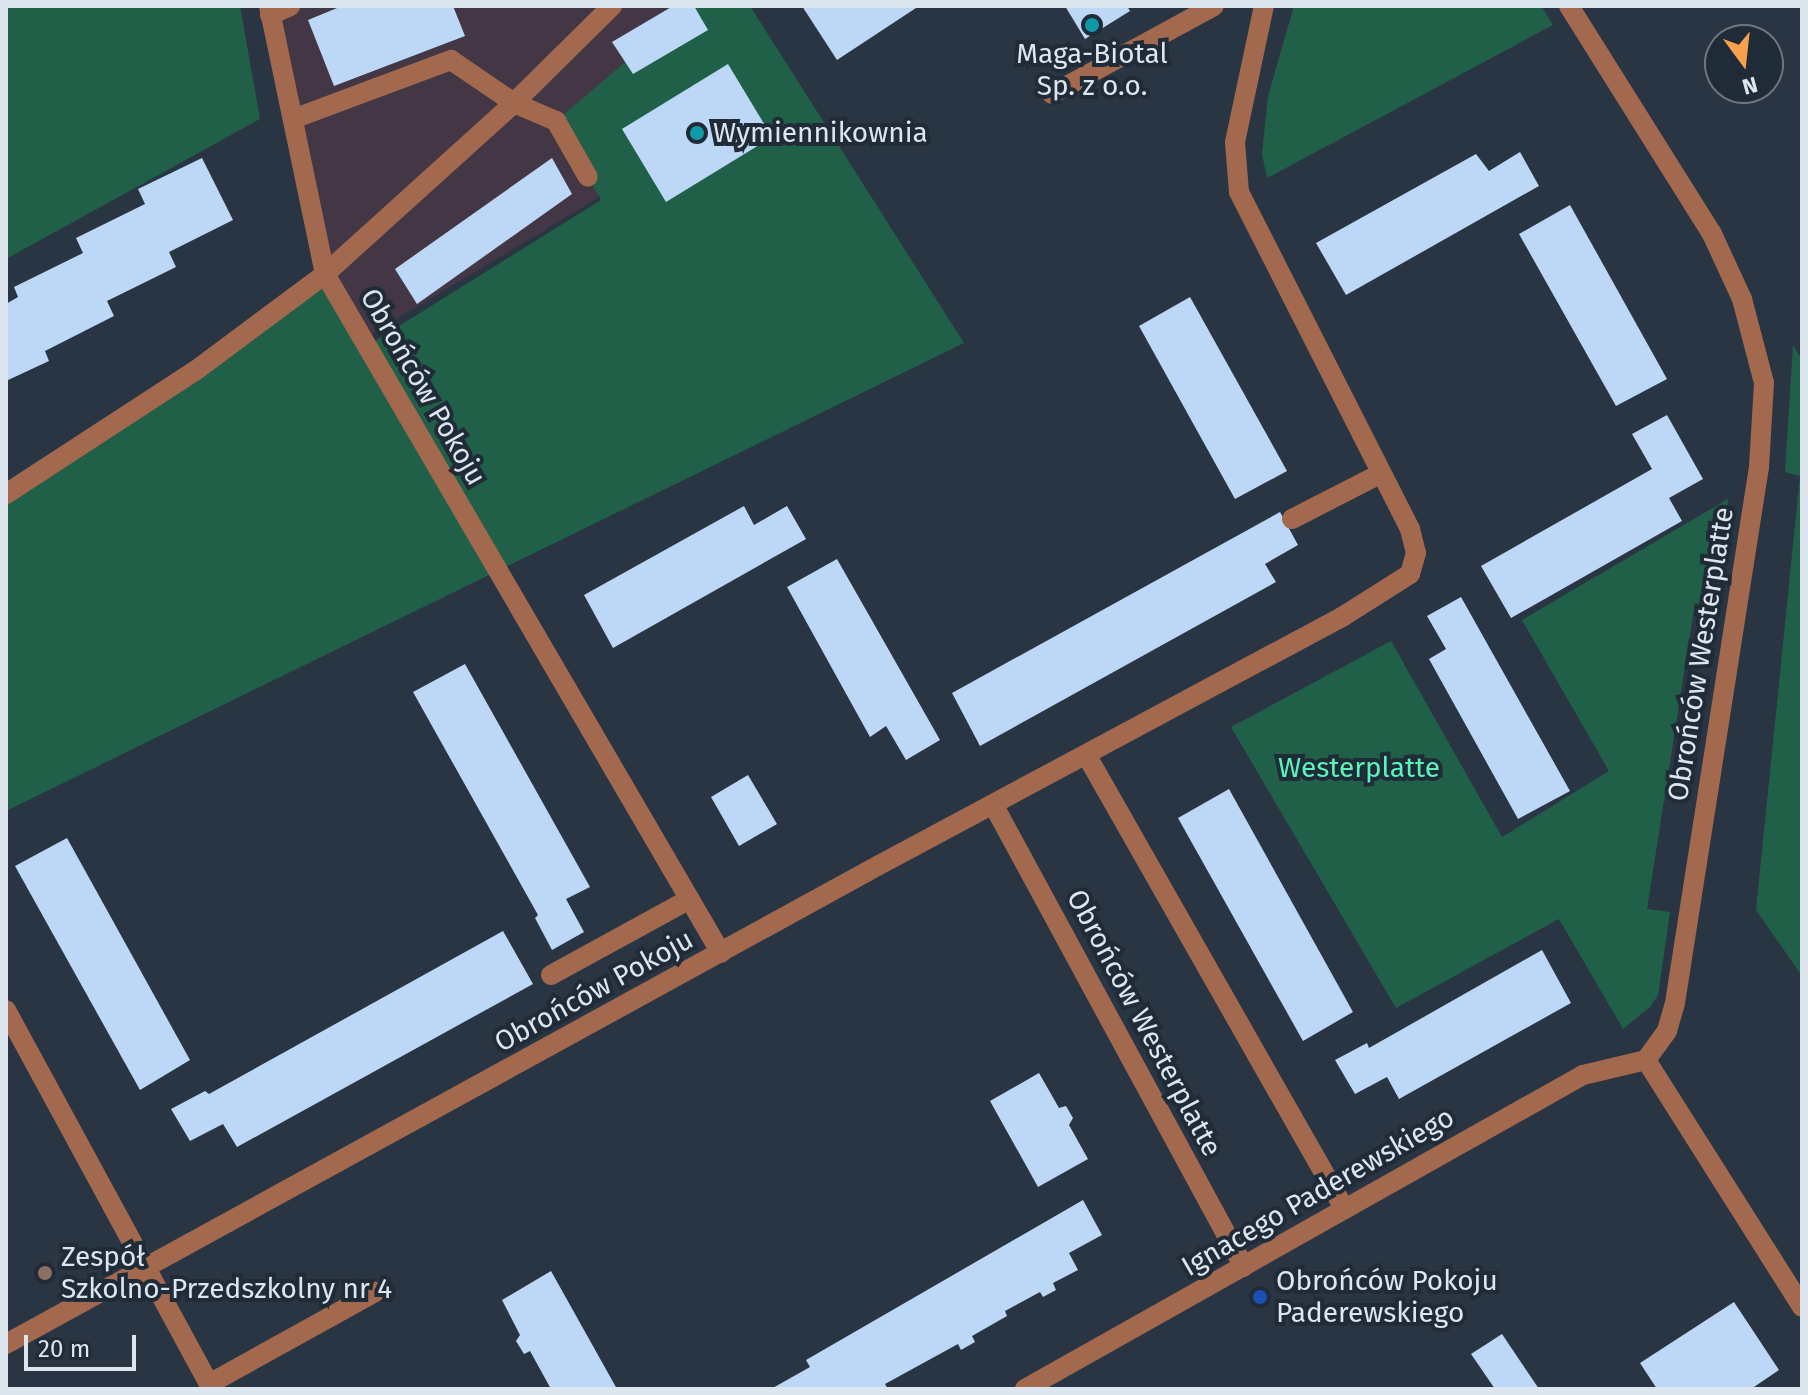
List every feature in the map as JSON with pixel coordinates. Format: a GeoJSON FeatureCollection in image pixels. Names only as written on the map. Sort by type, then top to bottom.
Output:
{"type":"FeatureCollection","features":[{"type":"Feature","properties":{"kind":"street"},"geometry":{"type":"LineString","coordinates":[[270,10],[290,6]]}},
{"type":"Feature","properties":{"kind":"street"},"geometry":{"type":"LineString","coordinates":[[325,274],[514,103],[612,6]]}},
{"type":"Feature","properties":{"kind":"street"},"geometry":{"type":"LineString","coordinates":[[1052,94],[1214,6]]}},
{"type":"Feature","properties":{"kind":"street"},"geometry":{"type":"LineString","coordinates":[[721,953],[1379,597],[1410,574],[1416,553],[1410,529],[1239,192],[1235,142],[1264,6]]}},
{"type":"Feature","properties":{"kind":"street","name":"Obrońców Westerplatte"},"geometry":{"type":"LineString","coordinates":[[1569,6],[1712,234],[1742,299],[1764,383],[1759,467],[1675,1003],[1667,1031],[1646,1060]]}},
{"type":"Feature","properties":{"kind":"street","name":"Obrońców Pokoju"},"geometry":{"type":"LineString","coordinates":[[6,1344],[721,953],[325,274],[270,10]]}},
{"type":"Feature","properties":{"kind":"street"},"geometry":{"type":"LineString","coordinates":[[293,119],[451,60],[514,103],[556,121],[588,177]]}},
{"type":"Feature","properties":{"kind":"street","name":"Obrońców Pokoju"},"geometry":{"type":"LineString","coordinates":[[6,494],[195,371],[325,274]]}},
{"type":"Feature","properties":{"kind":"street"},"geometry":{"type":"LineString","coordinates":[[1292,519],[1380,474]]}},
{"type":"Feature","properties":{"kind":"street"},"geometry":{"type":"LineString","coordinates":[[1087,756],[1344,1208]]}},
{"type":"Feature","properties":{"kind":"street","name":"Obrońców Westerplatte"},"geometry":{"type":"LineString","coordinates":[[994,806],[1244,1267]]}},
{"type":"Feature","properties":{"kind":"street"},"geometry":{"type":"LineString","coordinates":[[551,975],[690,899]]}},
{"type":"Feature","properties":{"kind":"street"},"geometry":{"type":"LineString","coordinates":[[6,1010],[209,1384],[375,1292]]}},
{"type":"Feature","properties":{"kind":"street"},"geometry":{"type":"LineString","coordinates":[[1646,1060],[1802,1307]]}},
{"type":"Feature","properties":{"kind":"street","name":"Ignacego Paderewskiego"},"geometry":{"type":"LineString","coordinates":[[1025,1389],[1583,1075],[1646,1060]]}},
{"type":"Feature","properties":{"kind":"shaded area"},"geometry":{"type":"Polygon","coordinates":[[[275,6],[715,6],[621,184],[370,335],[335,279],[275,6]]]}},
{"type":"Feature","properties":{"kind":"green space"},"geometry":{"type":"Polygon","coordinates":[[[6,6],[240,6],[260,119],[6,259],[6,6]]]}},
{"type":"Feature","properties":{"kind":"green space"},"geometry":{"type":"Polygon","coordinates":[[[691,6],[750,6],[964,343],[6,811],[6,494],[325,274],[367,346],[601,200],[556,121],[691,6]]]}},
{"type":"Feature","properties":{"kind":"green space"},"geometry":{"type":"Polygon","coordinates":[[[1294,6],[1541,6],[1553,25],[1267,178],[1262,154],[1268,96],[1294,6]]]}},
{"type":"Feature","properties":{"kind":"green space"},"geometry":{"type":"Polygon","coordinates":[[[1793,345],[1802,360],[1802,976],[1756,910],[1800,476],[1785,472],[1793,345]]]}},
{"type":"Feature","properties":{"kind":"green space","name":"Westerplatte"},"geometry":{"type":"Polygon","coordinates":[[[1728,499],[1717,607],[1695,603],[1647,909],[1670,912],[1658,995],[1651,1006],[1623,1029],[1559,919],[1396,1008],[1231,727],[1391,641],[1502,837],[1609,771],[1522,620],[1728,499]]]}},
{"type":"Feature","properties":{"kind":"building"},"geometry":{"type":"Polygon","coordinates":[[[342,6],[453,6],[465,36],[334,86],[308,20],[342,6]]]}},
{"type":"Feature","properties":{"kind":"building"},"geometry":{"type":"Polygon","coordinates":[[[673,6],[694,6],[708,30],[633,74],[612,42],[673,6]]]}},
{"type":"Feature","properties":{"kind":"building"},"geometry":{"type":"Polygon","coordinates":[[[802,6],[919,6],[837,60],[802,6]]]}},
{"type":"Feature","properties":{"kind":"building","name":"Maga-Biotal Sp. z o.o."},"geometry":{"type":"Polygon","coordinates":[[[1065,6],[1127,6],[1130,11],[1085,39],[1065,6]]]}},
{"type":"Feature","properties":{"kind":"building","name":"Wymiennikownia"},"geometry":{"type":"Polygon","coordinates":[[[728,64],[772,137],[666,202],[622,129],[728,64]]]}},
{"type":"Feature","properties":{"kind":"building"},"geometry":{"type":"Polygon","coordinates":[[[1520,152],[1539,186],[1346,295],[1316,243],[1476,154],[1489,171],[1520,152]]]}},
{"type":"Feature","properties":{"kind":"building"},"geometry":{"type":"Polygon","coordinates":[[[202,158],[233,220],[169,252],[176,267],[107,301],[114,316],[45,351],[49,361],[6,381],[6,304],[18,297],[14,287],[83,253],[76,238],[145,204],[138,189],[202,158]]]}},
{"type":"Feature","properties":{"kind":"building"},"geometry":{"type":"Polygon","coordinates":[[[552,158],[572,194],[417,304],[395,269],[552,158]]]}},
{"type":"Feature","properties":{"kind":"building"},"geometry":{"type":"Polygon","coordinates":[[[1570,205],[1667,379],[1616,406],[1519,234],[1570,205]]]}},
{"type":"Feature","properties":{"kind":"building"},"geometry":{"type":"Polygon","coordinates":[[[1190,297],[1287,471],[1235,499],[1139,326],[1190,297]]]}},
{"type":"Feature","properties":{"kind":"building"},"geometry":{"type":"Polygon","coordinates":[[[1667,415],[1703,479],[1669,498],[1682,521],[1511,618],[1481,566],[1652,469],[1632,434],[1667,415]]]}},
{"type":"Feature","properties":{"kind":"building"},"geometry":{"type":"Polygon","coordinates":[[[744,506],[754,525],[787,506],[806,539],[613,648],[584,595],[744,506]]]}},
{"type":"Feature","properties":{"kind":"building"},"geometry":{"type":"Polygon","coordinates":[[[1280,512],[1298,545],[1265,564],[1276,582],[980,746],[952,693],[1280,512]]]}},
{"type":"Feature","properties":{"kind":"building"},"geometry":{"type":"Polygon","coordinates":[[[837,559],[940,740],[906,760],[886,726],[870,737],[787,587],[837,559]]]}},
{"type":"Feature","properties":{"kind":"building"},"geometry":{"type":"Polygon","coordinates":[[[1461,597],[1570,791],[1518,819],[1429,659],[1446,649],[1427,616],[1461,597]]]}},
{"type":"Feature","properties":{"kind":"building"},"geometry":{"type":"Polygon","coordinates":[[[465,664],[590,887],[566,899],[584,932],[552,950],[535,918],[538,915],[413,692],[465,664]]]}},
{"type":"Feature","properties":{"kind":"building"},"geometry":{"type":"Polygon","coordinates":[[[748,775],[777,824],[739,846],[711,797],[748,775]]]}},
{"type":"Feature","properties":{"kind":"building"},"geometry":{"type":"Polygon","coordinates":[[[1229,789],[1353,1012],[1303,1041],[1178,818],[1229,789]]]}},
{"type":"Feature","properties":{"kind":"building"},"geometry":{"type":"Polygon","coordinates":[[[67,838],[190,1060],[140,1090],[15,866],[67,838]]]}},
{"type":"Feature","properties":{"kind":"building"},"geometry":{"type":"Polygon","coordinates":[[[503,931],[533,984],[237,1147],[223,1124],[190,1141],[171,1109],[205,1091],[209,1094],[503,931]]]}},
{"type":"Feature","properties":{"kind":"building"},"geometry":{"type":"Polygon","coordinates":[[[1542,950],[1571,1003],[1399,1099],[1387,1077],[1355,1094],[1335,1060],[1367,1043],[1369,1048],[1542,950]]]}},
{"type":"Feature","properties":{"kind":"building"},"geometry":{"type":"Polygon","coordinates":[[[1039,1073],[1059,1108],[1066,1106],[1073,1118],[1069,1125],[1088,1159],[1038,1187],[990,1101],[1039,1073]]]}},
{"type":"Feature","properties":{"kind":"building"},"geometry":{"type":"Polygon","coordinates":[[[1083,1200],[1102,1235],[1069,1253],[1078,1270],[1053,1283],[1056,1290],[1043,1297],[1040,1292],[1005,1311],[1007,1316],[972,1336],[975,1342],[961,1350],[958,1344],[885,1384],[888,1389],[771,1389],[810,1367],[806,1360],[1083,1200]]]}},
{"type":"Feature","properties":{"kind":"building"},"geometry":{"type":"Polygon","coordinates":[[[551,1271],[617,1389],[551,1389],[530,1351],[524,1354],[516,1341],[520,1335],[502,1300],[551,1271]]]}},
{"type":"Feature","properties":{"kind":"building"},"geometry":{"type":"Polygon","coordinates":[[[1734,1302],[1779,1370],[1751,1389],[1657,1389],[1640,1363],[1734,1302]]]}},
{"type":"Feature","properties":{"kind":"building"},"geometry":{"type":"Polygon","coordinates":[[[1502,1334],[1539,1389],[1495,1389],[1471,1354],[1502,1334]]]}},
{"type":"Feature","properties":{"kind":"place","name":"Maga-Biotal Sp. z o.o."},"geometry":{"type":"Point","coordinates":[1092,25]}},
{"type":"Feature","properties":{"kind":"place","name":"Wymiennikownia"},"geometry":{"type":"Point","coordinates":[697,133]}},
{"type":"Feature","properties":{"kind":"place","name":"Zespół Szkolno-Przedszkolny nr 4"},"geometry":{"type":"Point","coordinates":[45,1273]}},
{"type":"Feature","properties":{"kind":"place","name":"Obrońców Pokoju Paderewskiego"},"geometry":{"type":"Point","coordinates":[1260,1297]}}]}
